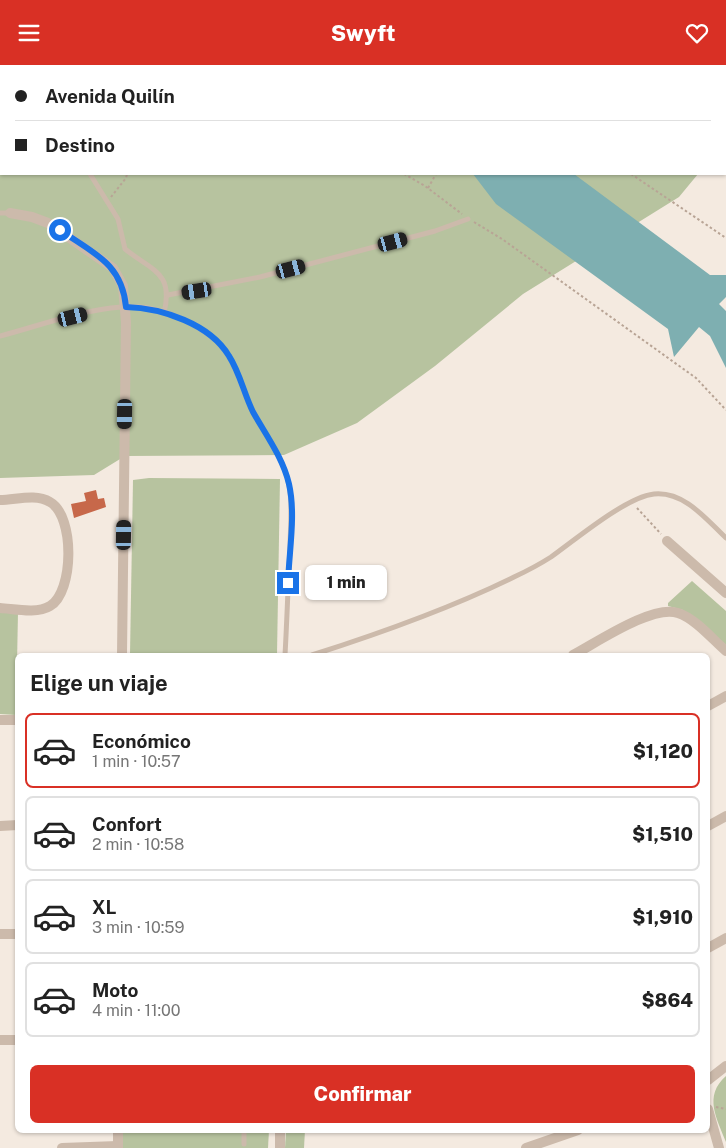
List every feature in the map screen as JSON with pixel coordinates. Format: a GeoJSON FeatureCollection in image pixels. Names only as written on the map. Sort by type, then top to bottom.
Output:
{"type":"FeatureCollection","features":[{"type":"Feature","properties":{"kind":"street"},"geometry":{"type":"LineString","coordinates":[[5,213],[32,217],[48,223],[113,268],[123,286],[126,307],[122,653]]}},
{"type":"Feature","properties":{"kind":"street"},"geometry":{"type":"LineString","coordinates":[[0,501],[35,498],[51,502],[62,517],[68,545],[66,577],[63,590],[56,602],[40,610],[0,608]]}},
{"type":"Feature","properties":{"kind":"street"},"geometry":{"type":"LineString","coordinates":[[667,541],[726,593]]}},
{"type":"Feature","properties":{"kind":"street"},"geometry":{"type":"LineString","coordinates":[[577,653],[645,618],[667,611],[677,612],[686,617],[726,651]]}},
{"type":"Feature","properties":{"kind":"street"},"geometry":{"type":"LineString","coordinates":[[710,705],[726,696]]}},
{"type":"Feature","properties":{"kind":"street"},"geometry":{"type":"LineString","coordinates":[[0,720],[15,720]]}},
{"type":"Feature","properties":{"kind":"street"},"geometry":{"type":"LineString","coordinates":[[710,825],[726,816]]}},
{"type":"Feature","properties":{"kind":"street"},"geometry":{"type":"LineString","coordinates":[[0,826],[15,825]]}},
{"type":"Feature","properties":{"kind":"street"},"geometry":{"type":"LineString","coordinates":[[0,934],[15,934]]}},
{"type":"Feature","properties":{"kind":"street"},"geometry":{"type":"LineString","coordinates":[[710,947],[726,938]]}},
{"type":"Feature","properties":{"kind":"street"},"geometry":{"type":"LineString","coordinates":[[0,1040],[15,1040]]}},
{"type":"Feature","properties":{"kind":"street"},"geometry":{"type":"LineString","coordinates":[[711,1077],[726,1066]]}},
{"type":"Feature","properties":{"kind":"street"},"geometry":{"type":"LineString","coordinates":[[710,1117],[717,1143]]}},
{"type":"Feature","properties":{"kind":"street"},"geometry":{"type":"LineString","coordinates":[[710,1131],[717,1143]]}},
{"type":"Feature","properties":{"kind":"street"},"geometry":{"type":"LineString","coordinates":[[62,1148],[118,1147],[118,1133]]}},
{"type":"Feature","properties":{"kind":"street"},"geometry":{"type":"LineString","coordinates":[[280,1133],[280,1148]]}},
{"type":"Feature","properties":{"kind":"street"},"geometry":{"type":"LineString","coordinates":[[526,1148],[569,1133]]}},
{"type":"Feature","properties":{"kind":"lane"},"geometry":{"type":"LineString","coordinates":[[91,175],[108,200],[118,219],[125,249],[156,270],[163,279],[168,295],[164,313]]}},
{"type":"Feature","properties":{"kind":"lane"},"geometry":{"type":"LineString","coordinates":[[168,295],[260,277],[435,231],[468,219]]}},
{"type":"Feature","properties":{"kind":"lane"},"geometry":{"type":"LineString","coordinates":[[0,336],[110,308],[126,307],[150,309],[164,313],[208,333],[223,347],[230,357],[244,393],[286,474],[289,485],[291,510],[285,653]]}},
{"type":"Feature","properties":{"kind":"lane"},"geometry":{"type":"LineString","coordinates":[[318,653],[424,618],[514,577],[548,559],[643,496],[654,494],[673,495],[683,500],[726,538]]}},
{"type":"Feature","properties":{"kind":"lane"},"geometry":{"type":"LineString","coordinates":[[244,1133],[244,1144]]}},
{"type":"Feature","properties":{"kind":"path"},"geometry":{"type":"LineString","coordinates":[[108,200],[127,175]]}},
{"type":"Feature","properties":{"kind":"path"},"geometry":{"type":"LineString","coordinates":[[406,175],[468,219],[502,239],[696,378],[726,410]]}},
{"type":"Feature","properties":{"kind":"path"},"geometry":{"type":"LineString","coordinates":[[428,189],[435,175]]}},
{"type":"Feature","properties":{"kind":"path"},"geometry":{"type":"LineString","coordinates":[[632,175],[726,238]]}},
{"type":"Feature","properties":{"kind":"path"},"geometry":{"type":"LineString","coordinates":[[632,503],[667,541]]}},
{"type":"Feature","properties":{"kind":"green space"},"geometry":{"type":"Polygon","coordinates":[[[0,175],[697,175],[679,197],[523,294],[435,366],[357,423],[284,455],[125,456],[94,475],[0,478],[0,175]]]}},
{"type":"Feature","properties":{"kind":"green space"},"geometry":{"type":"Polygon","coordinates":[[[149,478],[280,479],[277,653],[130,653],[133,480],[149,478]]]}},
{"type":"Feature","properties":{"kind":"green space"},"geometry":{"type":"Polygon","coordinates":[[[692,581],[726,611],[726,645],[683,610],[668,606],[668,603],[692,581]]]}},
{"type":"Feature","properties":{"kind":"green space"},"geometry":{"type":"Polygon","coordinates":[[[0,612],[18,612],[17,653],[15,653],[15,715],[0,714],[0,612]]]}},
{"type":"Feature","properties":{"kind":"green space"},"geometry":{"type":"Polygon","coordinates":[[[726,1076],[726,1142],[716,1116],[714,1100],[719,1084],[726,1076]]]}},
{"type":"Feature","properties":{"kind":"green space"},"geometry":{"type":"Polygon","coordinates":[[[123,1133],[269,1133],[268,1148],[122,1148],[123,1133]]]}},
{"type":"Feature","properties":{"kind":"green space"},"geometry":{"type":"Polygon","coordinates":[[[286,1133],[305,1133],[304,1148],[285,1148],[286,1133]]]}},
{"type":"Feature","properties":{"kind":"water"},"geometry":{"type":"Polygon","coordinates":[[[474,175],[575,175],[710,275],[726,275],[726,297],[719,304],[726,311],[726,368],[710,336],[699,327],[674,357],[668,329],[496,204],[474,175]]]}},
{"type":"Feature","properties":{"kind":"building"},"geometry":{"type":"Polygon","coordinates":[[[96,490],[98,499],[104,498],[106,507],[74,518],[71,504],[86,501],[84,493],[96,490]]]}},
{"type":"Feature","properties":{"kind":"route"},"geometry":{"type":"LineString","coordinates":[[60,230],[113,268],[123,286],[126,307],[141,307],[164,313],[208,333],[216,339],[230,357],[244,393],[278,455],[289,485],[291,510],[288,583]]}}]}
